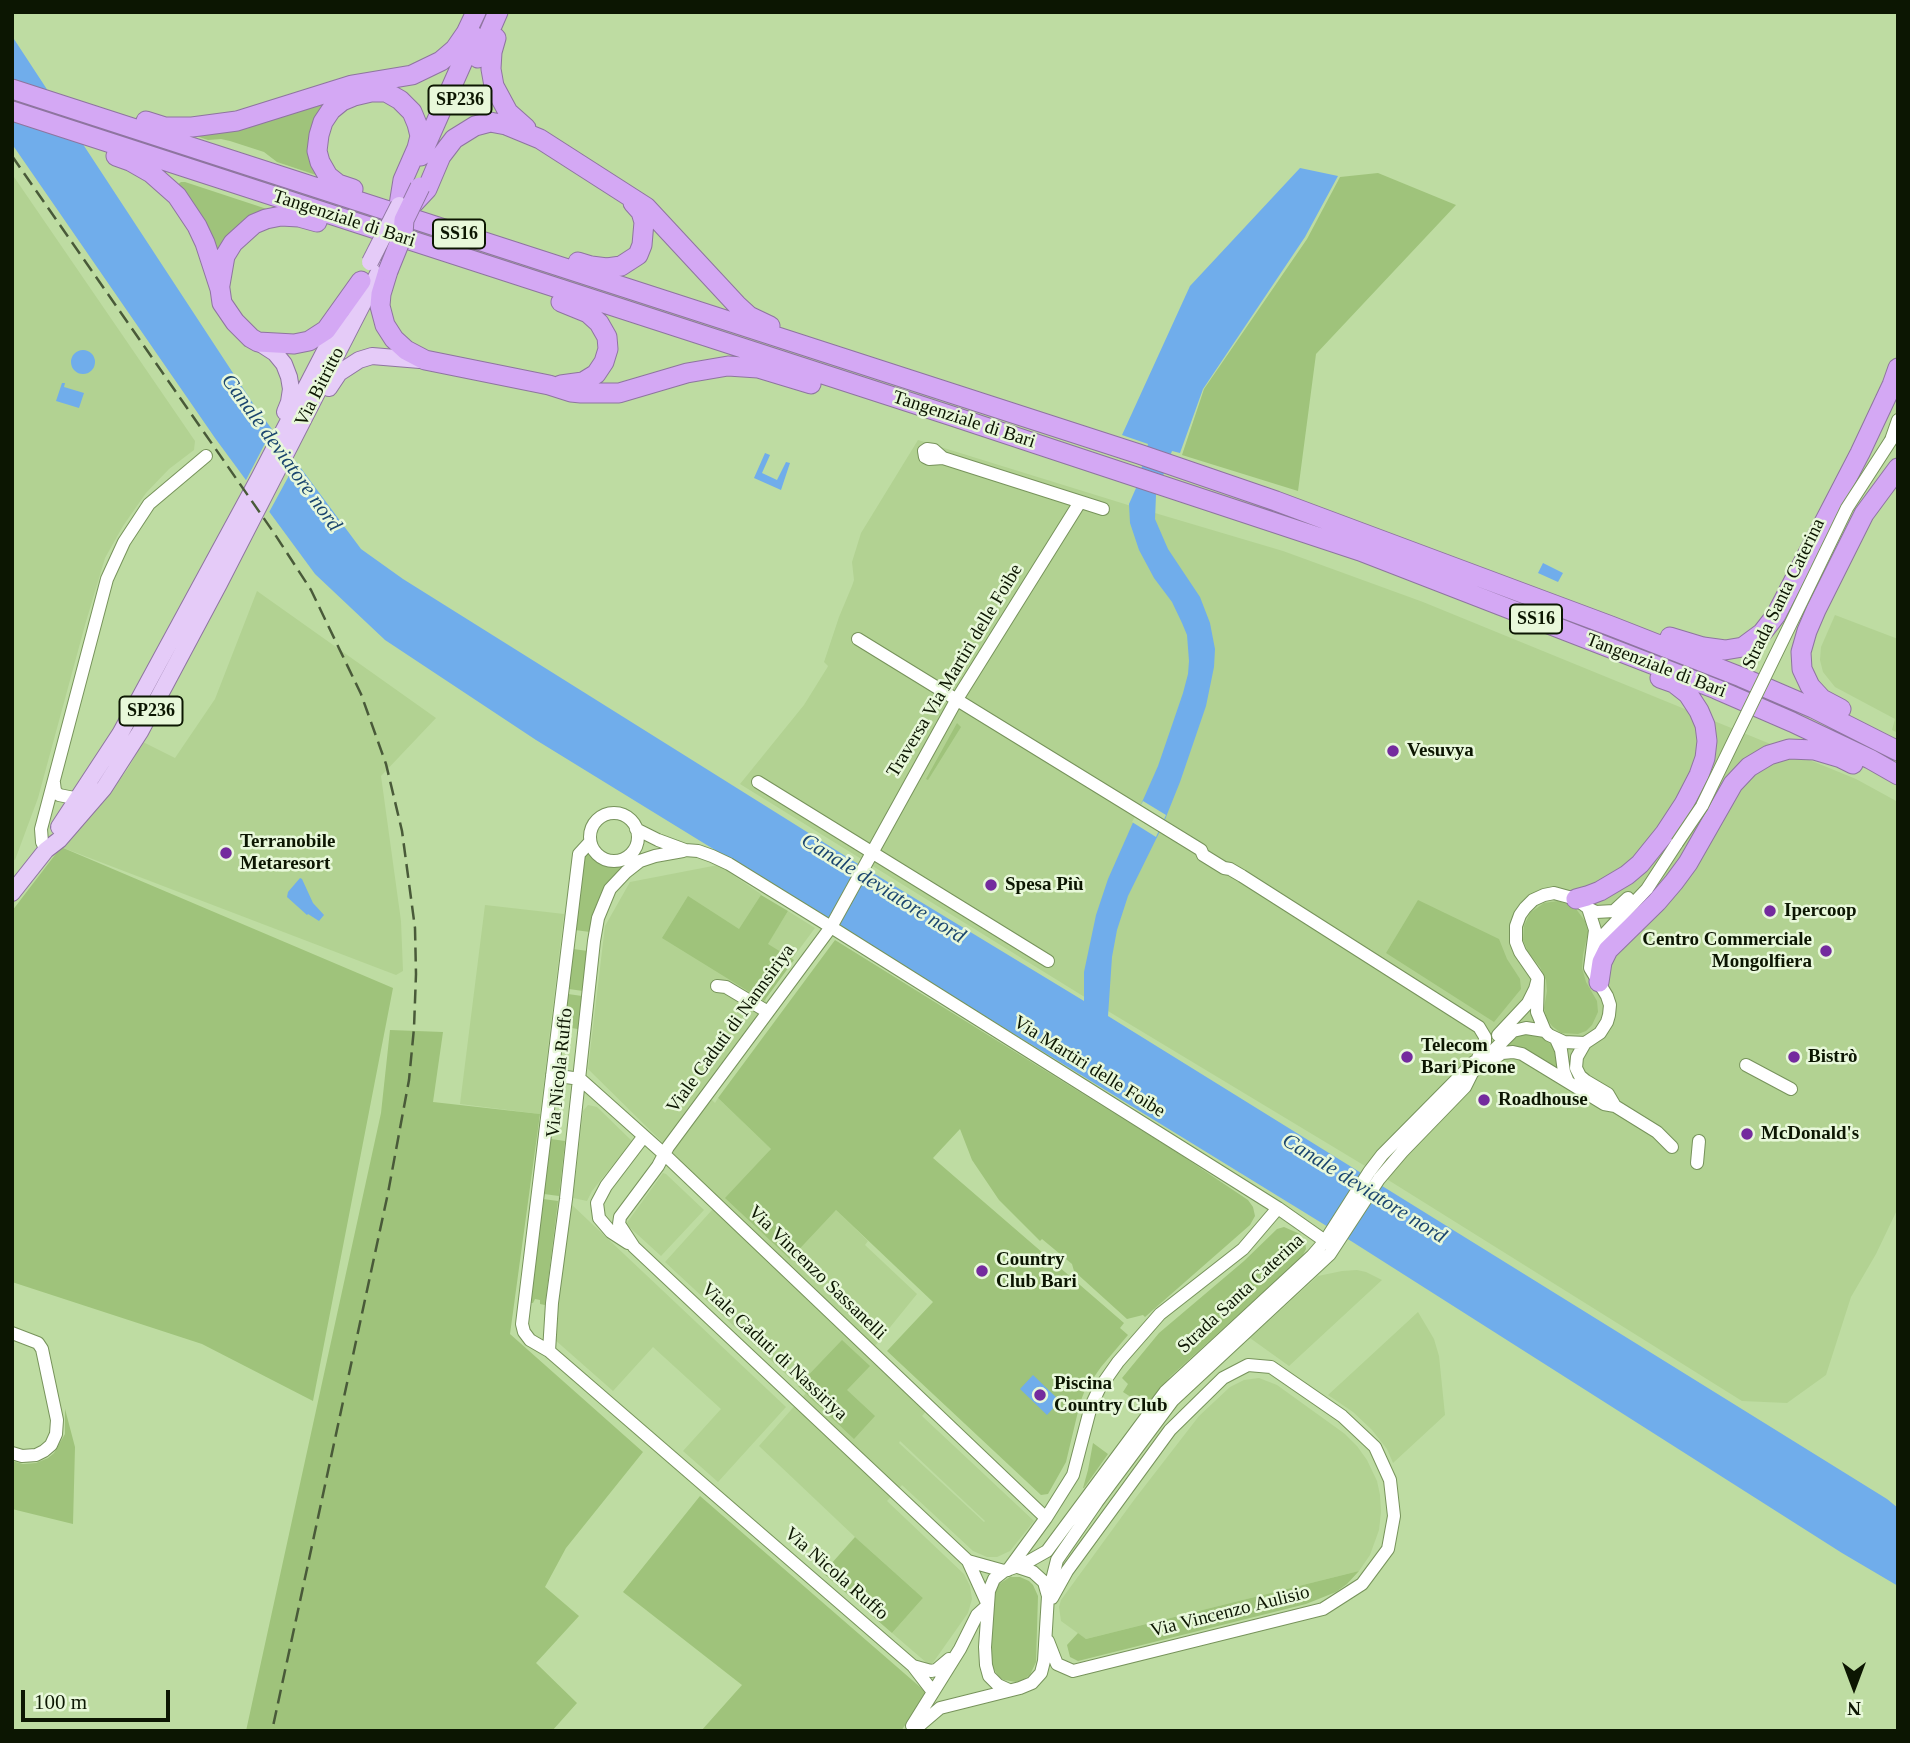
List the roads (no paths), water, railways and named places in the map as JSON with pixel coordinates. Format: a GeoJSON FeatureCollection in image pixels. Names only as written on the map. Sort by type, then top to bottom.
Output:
{"type":"FeatureCollection","features":[{"type":"Feature","properties":{"kind":"highway"},"geometry":{"type":"LineString","coordinates":[[81,111],[120,113],[165,127],[192,127],[237,121],[352,85],[402,78],[426,69],[455,49],[475,12]]}},
{"type":"Feature","properties":{"kind":"highway","name":"SP236"},"geometry":{"type":"LineString","coordinates":[[414,185],[484,12]]}},
{"type":"Feature","properties":{"kind":"highway","name":"SP236"},"geometry":{"type":"LineString","coordinates":[[400,211],[463,94],[498,12]]}},
{"type":"Feature","properties":{"kind":"highway"},"geometry":{"type":"LineString","coordinates":[[506,12],[492,52],[491,69],[494,86],[508,112],[540,139],[646,207],[749,316],[802,336],[837,358]]}},
{"type":"Feature","properties":{"kind":"highway","name":"Tangenziale di Bari"},"geometry":{"type":"LineString","coordinates":[[12,89],[400,211],[469,238],[1172,465],[1611,626],[1753,682],[1891,747]]}},
{"type":"Feature","properties":{"kind":"highway"},"geometry":{"type":"LineString","coordinates":[[400,211],[374,197],[338,184],[328,176],[320,162],[317,150],[323,121],[331,110],[354,96],[386,92],[400,100],[412,112],[417,124],[417,148],[403,180],[400,211],[404,234],[380,267],[380,306],[384,325],[394,339],[406,350],[425,360],[549,385],[571,392],[619,393],[705,369],[727,366],[758,368],[901,411],[952,416]]}},
{"type":"Feature","properties":{"kind":"highway"},"geometry":{"type":"LineString","coordinates":[[12,113],[36,130],[89,142],[130,161],[151,173],[177,196],[205,243],[222,303],[235,322],[258,342],[294,344],[309,341],[326,330],[361,281]]}},
{"type":"Feature","properties":{"kind":"highway"},"geometry":{"type":"LineString","coordinates":[[400,211],[427,189],[442,156],[454,139],[475,127],[490,122],[506,125],[540,139]]}},
{"type":"Feature","properties":{"kind":"highway","name":"Tangenziale di Bari"},"geometry":{"type":"LineString","coordinates":[[89,142],[365,226],[1360,551],[1716,689],[1792,722],[1898,775]]}},
{"type":"Feature","properties":{"kind":"highway"},"geometry":{"type":"LineString","coordinates":[[469,238],[504,238],[591,266],[607,268],[621,265],[638,255],[644,234],[644,222],[640,212],[626,194]]}},
{"type":"Feature","properties":{"kind":"highway"},"geometry":{"type":"LineString","coordinates":[[220,289],[226,256],[233,243],[254,224],[266,219],[290,216],[336,228],[365,226]]}},
{"type":"Feature","properties":{"kind":"highway"},"geometry":{"type":"LineString","coordinates":[[416,243],[438,262],[573,305],[599,323],[607,337],[608,349],[596,374],[583,382],[549,385]]}},
{"type":"Feature","properties":{"kind":"highway"},"geometry":{"type":"LineString","coordinates":[[1611,626],[1725,650],[1743,647],[1762,633],[1776,615],[1860,453],[1898,368]]}},
{"type":"Feature","properties":{"kind":"highway"},"geometry":{"type":"LineString","coordinates":[[1891,747],[1866,722],[1822,699],[1810,686],[1802,669],[1801,652],[1816,610],[1858,525],[1898,468]]}},
{"type":"Feature","properties":{"kind":"highway"},"geometry":{"type":"LineString","coordinates":[[1582,903],[1587,896],[1627,875],[1640,864],[1665,833],[1699,775],[1707,741],[1705,724],[1688,694],[1674,683],[1637,669],[1611,649]]}},
{"type":"Feature","properties":{"kind":"highway"},"geometry":{"type":"LineString","coordinates":[[1599,982],[1602,962],[1608,950],[1674,882],[1688,863],[1733,783],[1749,767],[1769,755],[1789,749],[1814,750],[1841,758],[1898,787]]}},
{"type":"Feature","properties":{"kind":"main road","name":"Via Bitritto"},"geometry":{"type":"LineString","coordinates":[[327,360],[361,281],[380,267]]}},
{"type":"Feature","properties":{"kind":"main road","name":"Via Bitritto"},"geometry":{"type":"LineString","coordinates":[[12,893],[46,850],[120,734],[226,553],[327,360],[380,267]]}},
{"type":"Feature","properties":{"kind":"main road"},"geometry":{"type":"LineString","coordinates":[[226,553],[226,525],[289,402],[291,389],[284,364],[275,353],[258,342]]}},
{"type":"Feature","properties":{"kind":"main road"},"geometry":{"type":"LineString","coordinates":[[226,553],[250,538],[339,373],[351,364],[372,356],[425,360]]}},
{"type":"Feature","properties":{"kind":"main road","name":"Via Bitritto"},"geometry":{"type":"LineString","coordinates":[[46,850],[59,840],[94,800],[123,760],[166,684],[226,553]]}},
{"type":"Feature","properties":{"kind":"street","name":"Strada Santa Caterina"},"geometry":{"type":"LineString","coordinates":[[1594,946],[1647,889],[1702,806],[1847,508],[1894,437],[1898,420]]}},
{"type":"Feature","properties":{"kind":"street"},"geometry":{"type":"LineString","coordinates":[[46,850],[41,829],[107,579],[124,542],[149,504],[206,456]]}},
{"type":"Feature","properties":{"kind":"street"},"geometry":{"type":"LineString","coordinates":[[943,458],[1103,509]]}},
{"type":"Feature","properties":{"kind":"street","name":"Traversa Via Martiri delle Foibe"},"geometry":{"type":"LineString","coordinates":[[869,858],[957,699],[1080,502]]}},
{"type":"Feature","properties":{"kind":"street"},"geometry":{"type":"LineString","coordinates":[[858,639],[1200,850],[1203,855],[1230,869],[1479,1027],[1485,1042],[1478,1058]]}},
{"type":"Feature","properties":{"kind":"street"},"geometry":{"type":"LineString","coordinates":[[54,782],[55,791],[59,795],[74,798],[81,794]]}},
{"type":"Feature","properties":{"kind":"street"},"geometry":{"type":"LineString","coordinates":[[758,782],[869,858],[1048,961]]}},
{"type":"Feature","properties":{"kind":"street"},"geometry":{"type":"LineString","coordinates":[[634,859],[638,836],[632,822],[619,814],[603,816],[597,820],[592,827],[590,842],[598,856],[605,860],[634,859],[685,850]]}},
{"type":"Feature","properties":{"kind":"street","name":"Via Martiri delle Foibe"},"geometry":{"type":"LineString","coordinates":[[636,828],[658,840],[685,850],[698,851],[729,864],[1278,1209],[1332,1238]]}},
{"type":"Feature","properties":{"kind":"street","name":"Via Nicola Ruffo"},"geometry":{"type":"LineString","coordinates":[[590,842],[579,854],[522,1324],[524,1332],[530,1340],[549,1351],[913,1666],[933,1692]]}},
{"type":"Feature","properties":{"kind":"street","name":"Strada Santa Caterina"},"geometry":{"type":"LineString","coordinates":[[1582,903],[1596,912],[1615,911],[1677,843]]}},
{"type":"Feature","properties":{"kind":"street"},"geometry":{"type":"LineString","coordinates":[[831,927],[869,858]]}},
{"type":"Feature","properties":{"kind":"street","name":"Via Nicola Ruffo"},"geometry":{"type":"LineString","coordinates":[[549,1351],[552,1303],[594,941],[598,918],[610,889],[634,859]]}},
{"type":"Feature","properties":{"kind":"street"},"geometry":{"type":"LineString","coordinates":[[1554,893],[1582,903],[1595,930],[1594,946],[1590,968],[1610,1005],[1608,1022],[1600,1034],[1585,1042],[1564,1042],[1545,1031],[1537,1012],[1538,978],[1520,952],[1516,942],[1516,926],[1520,915],[1533,900],[1554,893]]}},
{"type":"Feature","properties":{"kind":"street","name":"Viale Caduti di Nannsiriya"},"geometry":{"type":"LineString","coordinates":[[664,1154],[831,927]]}},
{"type":"Feature","properties":{"kind":"street"},"geometry":{"type":"LineString","coordinates":[[569,938],[594,941]]}},
{"type":"Feature","properties":{"kind":"street","name":"Strada Santa Caterina"},"geometry":{"type":"LineString","coordinates":[[1374,1176],[1381,1155],[1478,1058],[1528,1003],[1538,978]]}},
{"type":"Feature","properties":{"kind":"street"},"geometry":{"type":"LineString","coordinates":[[717,986],[726,987],[768,1012]]}},
{"type":"Feature","properties":{"kind":"street","name":"Strada Santa Caterina"},"geometry":{"type":"LineString","coordinates":[[1009,1690],[998,1685],[989,1676],[986,1665],[989,1591],[993,1579],[1047,1550],[1165,1392],[1332,1238],[1374,1176],[1402,1152],[1465,1087],[1472,1073],[1513,1031],[1526,1028],[1545,1031]]}},
{"type":"Feature","properties":{"kind":"street"},"geometry":{"type":"LineString","coordinates":[[1556,1039],[1568,1082]]}},
{"type":"Feature","properties":{"kind":"street"},"geometry":{"type":"LineString","coordinates":[[1585,1042],[1577,1057],[1576,1068],[1586,1081],[1608,1094],[1615,1106]]}},
{"type":"Feature","properties":{"kind":"street"},"geometry":{"type":"LineString","coordinates":[[1465,1087],[1502,1053],[1522,1054],[1604,1104],[1615,1106],[1657,1132],[1672,1147]]}},
{"type":"Feature","properties":{"kind":"street"},"geometry":{"type":"LineString","coordinates":[[1746,1065],[1791,1089]]}},
{"type":"Feature","properties":{"kind":"street"},"geometry":{"type":"LineString","coordinates":[[552,1075],[580,1079]]}},
{"type":"Feature","properties":{"kind":"street","name":"Via Vincenzo Sassanelli"},"geometry":{"type":"LineString","coordinates":[[580,1079],[664,1154],[1046,1518]]}},
{"type":"Feature","properties":{"kind":"street"},"geometry":{"type":"LineString","coordinates":[[634,1247],[611,1232],[599,1218],[597,1203],[606,1186],[644,1136]]}},
{"type":"Feature","properties":{"kind":"street"},"geometry":{"type":"LineString","coordinates":[[1697,1163],[1699,1141]]}},
{"type":"Feature","properties":{"kind":"street","name":"Viale Caduti di Nassiriya"},"geometry":{"type":"LineString","coordinates":[[664,1154],[620,1217],[619,1224],[634,1247],[968,1561]]}},
{"type":"Feature","properties":{"kind":"street","name":"Strada Santa Caterina"},"geometry":{"type":"LineString","coordinates":[[1010,1569],[1073,1475],[1091,1406],[1118,1362],[1160,1314],[1243,1249],[1278,1209]]}},
{"type":"Feature","properties":{"kind":"street","name":"Strada Santa Caterina"},"geometry":{"type":"LineString","coordinates":[[911,1731],[940,1708],[1020,1688],[1032,1683],[1041,1673],[1047,1602],[1057,1560],[1069,1541],[1173,1400],[1330,1254],[1332,1238]]}},
{"type":"Feature","properties":{"kind":"street"},"geometry":{"type":"LineString","coordinates":[[12,1332],[38,1343],[42,1349],[57,1420],[56,1434],[51,1445],[44,1451],[36,1455],[22,1456],[12,1453]]}},
{"type":"Feature","properties":{"kind":"street","name":"Via Vincenzo Aulisio"},"geometry":{"type":"LineString","coordinates":[[1046,1634],[1057,1664],[1073,1671],[1323,1609],[1362,1584],[1388,1549],[1394,1516],[1390,1480],[1375,1447],[1342,1416],[1271,1367],[1248,1365],[1223,1377],[1170,1430],[1047,1602]]}},
{"type":"Feature","properties":{"kind":"street"},"geometry":{"type":"LineString","coordinates":[[968,1561],[1033,1572],[1044,1582],[1047,1602]]}},
{"type":"Feature","properties":{"kind":"street"},"geometry":{"type":"LineString","coordinates":[[968,1561],[988,1605]]}},
{"type":"Feature","properties":{"kind":"street","name":"Strada Santa Caterina"},"geometry":{"type":"LineString","coordinates":[[911,1731],[977,1615],[988,1605]]}},
{"type":"Feature","properties":{"kind":"street"},"geometry":{"type":"LineString","coordinates":[[913,1666],[936,1670],[960,1648]]}},
{"type":"Feature","properties":{"kind":"water","name":"Canale deviatore nord"},"geometry":{"type":"Polygon","coordinates":[[[12,36],[254,405],[361,549],[403,579],[855,862],[1084,1001],[1084,972],[1096,915],[1108,879],[1158,766],[1183,693],[1189,661],[1187,635],[1182,623],[1139,550],[1130,523],[1129,504],[1148,444],[1122,435],[1190,286],[1300,168],[1338,176],[1305,237],[1203,389],[1180,453],[1172,451],[1156,495],[1155,519],[1168,549],[1200,597],[1210,623],[1215,649],[1214,667],[1206,706],[1180,782],[1162,827],[1128,896],[1117,930],[1112,957],[1108,1016],[1887,1499],[1898,1508],[1898,1586],[1351,1241],[536,740],[385,640],[315,574],[215,438],[12,144],[12,36]]]}},
{"type":"Feature","properties":{"kind":"water"},"geometry":{"type":"Polygon","coordinates":[[[83,350],[91,354],[95,362],[91,370],[83,374],[75,370],[71,362],[75,354],[83,350]]]}},
{"type":"Feature","properties":{"kind":"water"},"geometry":{"type":"Polygon","coordinates":[[[62,383],[65,383],[64,387],[84,393],[79,408],[56,401],[62,383]]]}},
{"type":"Feature","properties":{"kind":"water"},"geometry":{"type":"Polygon","coordinates":[[[765,453],[770,455],[762,473],[777,480],[786,462],[790,463],[781,490],[754,478],[765,453]]]}},
{"type":"Feature","properties":{"kind":"water"},"geometry":{"type":"Polygon","coordinates":[[[1543,563],[1563,573],[1558,582],[1538,573],[1543,563]]]}},
{"type":"Feature","properties":{"kind":"water"},"geometry":{"type":"Polygon","coordinates":[[[300,878],[313,903],[324,915],[319,921],[307,915],[287,897],[300,878]]]}},
{"type":"Feature","properties":{"kind":"water","name":"Piscina Country Club"},"geometry":{"type":"Polygon","coordinates":[[[1033,1375],[1060,1401],[1047,1415],[1020,1389],[1033,1375]]]}},
{"type":"Feature","properties":{"kind":"railway"},"geometry":{"type":"LineString","coordinates":[[12,156],[311,590],[361,694],[386,764],[402,831],[415,928],[414,1028],[409,1080],[388,1193],[272,1731]]}},
{"type":"Feature","properties":{"kind":"place","name":"Vesuvya"},"geometry":{"type":"Point","coordinates":[1393,751]}},
{"type":"Feature","properties":{"kind":"place","name":"Terranobile Metaresort"},"geometry":{"type":"Point","coordinates":[226,853]}},
{"type":"Feature","properties":{"kind":"place","name":"Spesa Più"},"geometry":{"type":"Point","coordinates":[991,885]}},
{"type":"Feature","properties":{"kind":"place","name":"Ipercoop"},"geometry":{"type":"Point","coordinates":[1770,911]}},
{"type":"Feature","properties":{"kind":"place","name":"Centro Commerciale Mongolfiera"},"geometry":{"type":"Point","coordinates":[1826,951]}},
{"type":"Feature","properties":{"kind":"place","name":"Telecom Bari Picone"},"geometry":{"type":"Point","coordinates":[1407,1057]}},
{"type":"Feature","properties":{"kind":"place","name":"Bistrò"},"geometry":{"type":"Point","coordinates":[1794,1057]}},
{"type":"Feature","properties":{"kind":"place","name":"Roadhouse"},"geometry":{"type":"Point","coordinates":[1484,1100]}},
{"type":"Feature","properties":{"kind":"place","name":"McDonald's"},"geometry":{"type":"Point","coordinates":[1747,1134]}},
{"type":"Feature","properties":{"kind":"place","name":"Country Club Bari"},"geometry":{"type":"Point","coordinates":[982,1271]}},
{"type":"Feature","properties":{"kind":"place","name":"Piscina Country Club"},"geometry":{"type":"Point","coordinates":[1040,1395]}}]}
